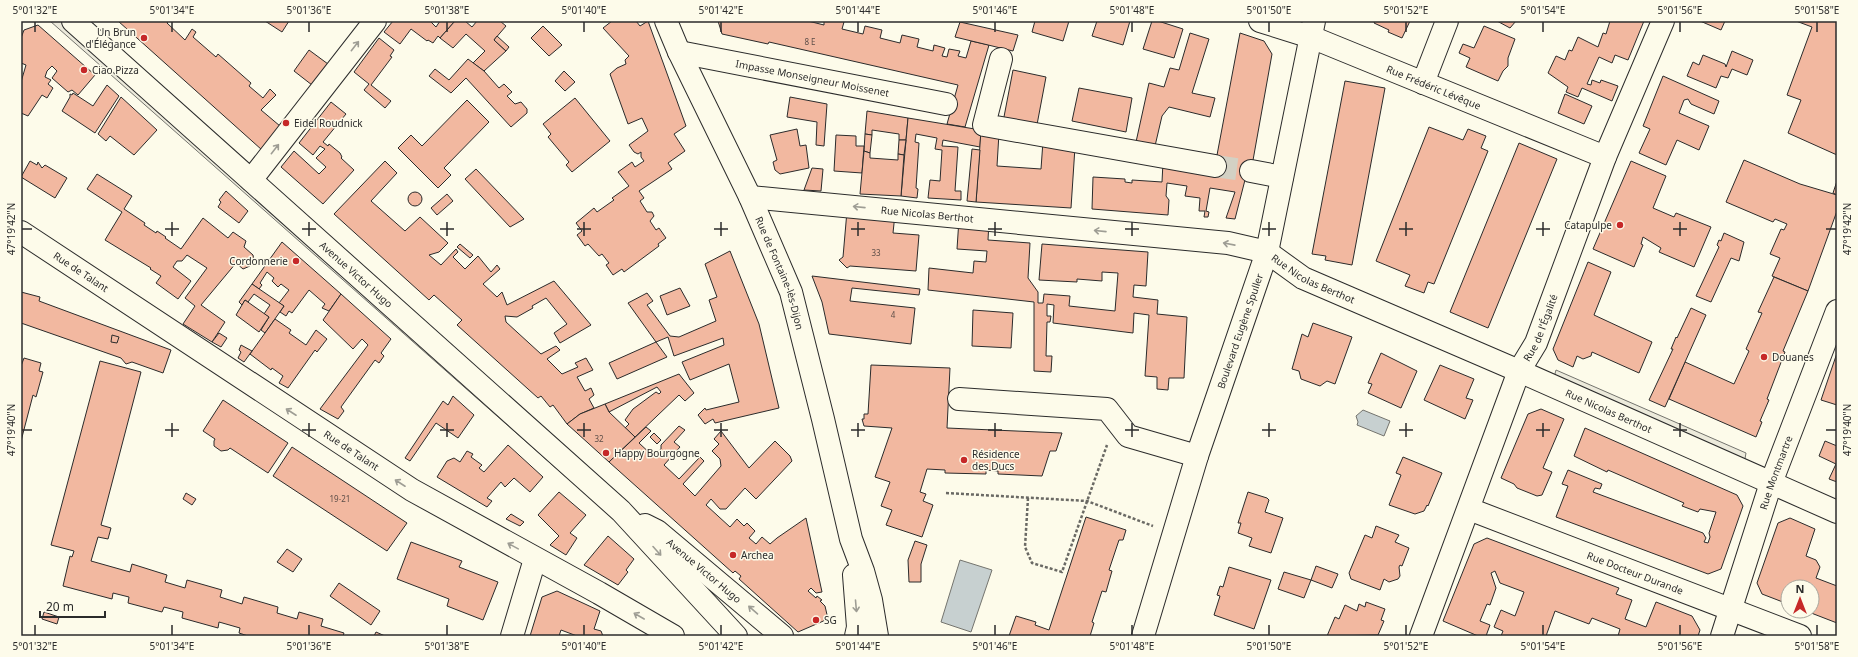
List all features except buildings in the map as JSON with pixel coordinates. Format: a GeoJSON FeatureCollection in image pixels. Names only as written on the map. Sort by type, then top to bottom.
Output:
{"type":"FeatureCollection","features":[{"type":"Feature","properties":{"kind":"street","name":"Avenue Victor Hugo"},"geometry":{"type":"LineString","coordinates":[[73,21],[622,512],[736,636]]}},
{"type":"Feature","properties":{"kind":"street"},"geometry":{"type":"LineString","coordinates":[[251,180],[375,21]]}},
{"type":"Feature","properties":{"kind":"street","name":"Rue de Fontaine-lès-Dijon"},"geometry":{"type":"LineString","coordinates":[[666,21],[679,52],[750,197],[791,292],[851,539],[863,571],[877,636]]}},
{"type":"Feature","properties":{"kind":"street","name":"Rue Frédéric Lévêque"},"geometry":{"type":"LineString","coordinates":[[1260,21],[1312,29],[1423,83],[1605,157]]}},
{"type":"Feature","properties":{"kind":"street"},"geometry":{"type":"LineString","coordinates":[[1423,83],[1447,21]]}},
{"type":"Feature","properties":{"kind":"street","name":"Rue de l'Égalité"},"geometry":{"type":"LineString","coordinates":[[1421,636],[1519,371],[1536,343],[1605,157],[1662,21]]}},
{"type":"Feature","properties":{"kind":"street","name":"Boulevard Eugène Spuller"},"geometry":{"type":"LineString","coordinates":[[1143,636],[1197,456],[1267,252],[1312,29]]}},
{"type":"Feature","properties":{"kind":"street","name":"Impasse Monseigneur Moissenet"},"geometry":{"type":"LineString","coordinates":[[679,52],[946,104]]}},
{"type":"Feature","properties":{"kind":"street"},"geometry":{"type":"LineString","coordinates":[[1001,59],[984,125],[1215,166]]}},
{"type":"Feature","properties":{"kind":"street"},"geometry":{"type":"LineString","coordinates":[[1251,171],[1282,177]]}},
{"type":"Feature","properties":{"kind":"street","name":"Rue Nicolas Berthot"},"geometry":{"type":"LineString","coordinates":[[750,197],[1228,243],[1267,252],[1304,278],[1519,371],[1837,512]]}},
{"type":"Feature","properties":{"kind":"street","name":"Rue de Talant"},"geometry":{"type":"LineString","coordinates":[[21,232],[412,490],[673,636]]}},
{"type":"Feature","properties":{"kind":"street","name":"Rue Montmartre"},"geometry":{"type":"LineString","coordinates":[[1722,636],[1771,483],[1837,311]]}},
{"type":"Feature","properties":{"kind":"street"},"geometry":{"type":"LineString","coordinates":[[959,399],[1107,410],[1128,436],[1197,456]]}},
{"type":"Feature","properties":{"kind":"street","name":"Rue Docteur Durande"},"geometry":{"type":"LineString","coordinates":[[1469,509],[1800,636]]}},
{"type":"Feature","properties":{"kind":"street","name":"Avenue Victor Hugo"},"geometry":{"type":"LineString","coordinates":[[622,512],[657,531],[782,636]]}},
{"type":"Feature","properties":{"kind":"street","name":"Rue de Fontaine-lès-Dijon"},"geometry":{"type":"LineString","coordinates":[[851,539],[858,627],[856,636]]}},
{"type":"Feature","properties":{"kind":"street"},"geometry":{"type":"LineString","coordinates":[[512,636],[535,559]]}},
{"type":"Feature","properties":{"kind":"path"},"geometry":{"type":"LineString","coordinates":[[1028,498],[1025,547],[1032,563],[1062,572],[1116,420]]}},
{"type":"Feature","properties":{"kind":"path"},"geometry":{"type":"LineString","coordinates":[[946,493],[1087,501],[1174,534]]}},
{"type":"Feature","properties":{"kind":"shaded area"},"geometry":{"type":"Polygon","coordinates":[[[50,21],[73,21],[573,468],[566,477],[50,21]]]}},
{"type":"Feature","properties":{"kind":"shaded area"},"geometry":{"type":"Polygon","coordinates":[[[1556,370],[1746,453],[1743,470],[1552,385],[1556,370]]]}},
{"type":"Feature","properties":{"kind":"shaded area"},"geometry":{"type":"Polygon","coordinates":[[[1363,410],[1390,421],[1384,436],[1357,425],[1358,422],[1356,416],[1363,410]]]}},
{"type":"Feature","properties":{"kind":"shaded area"},"geometry":{"type":"Polygon","coordinates":[[[960,560],[992,570],[971,632],[941,622],[960,560]]]}},
{"type":"Feature","properties":{"kind":"tunnel"},"geometry":{"type":"LineString","coordinates":[[1215,166],[1251,171]]}},
{"type":"Feature","properties":{"kind":"place","name":"Un Brun d'Élégance"},"geometry":{"type":"Point","coordinates":[144,38]}},
{"type":"Feature","properties":{"kind":"place","name":"Ciao Pizza"},"geometry":{"type":"Point","coordinates":[84,70]}},
{"type":"Feature","properties":{"kind":"place","name":"Eidel Roudnick"},"geometry":{"type":"Point","coordinates":[286,123]}},
{"type":"Feature","properties":{"kind":"place","name":"Catapulpe"},"geometry":{"type":"Point","coordinates":[1620,225]}},
{"type":"Feature","properties":{"kind":"place","name":"Cordonnerie"},"geometry":{"type":"Point","coordinates":[296,261]}},
{"type":"Feature","properties":{"kind":"place","name":"Douanes"},"geometry":{"type":"Point","coordinates":[1764,357]}},
{"type":"Feature","properties":{"kind":"place","name":"Happy Bourgogne"},"geometry":{"type":"Point","coordinates":[606,453]}},
{"type":"Feature","properties":{"kind":"place","name":"Résidence des Ducs"},"geometry":{"type":"Point","coordinates":[964,460]}},
{"type":"Feature","properties":{"kind":"place","name":"Archea"},"geometry":{"type":"Point","coordinates":[733,555]}},
{"type":"Feature","properties":{"kind":"place","name":"SG"},"geometry":{"type":"Point","coordinates":[816,620]}}]}
